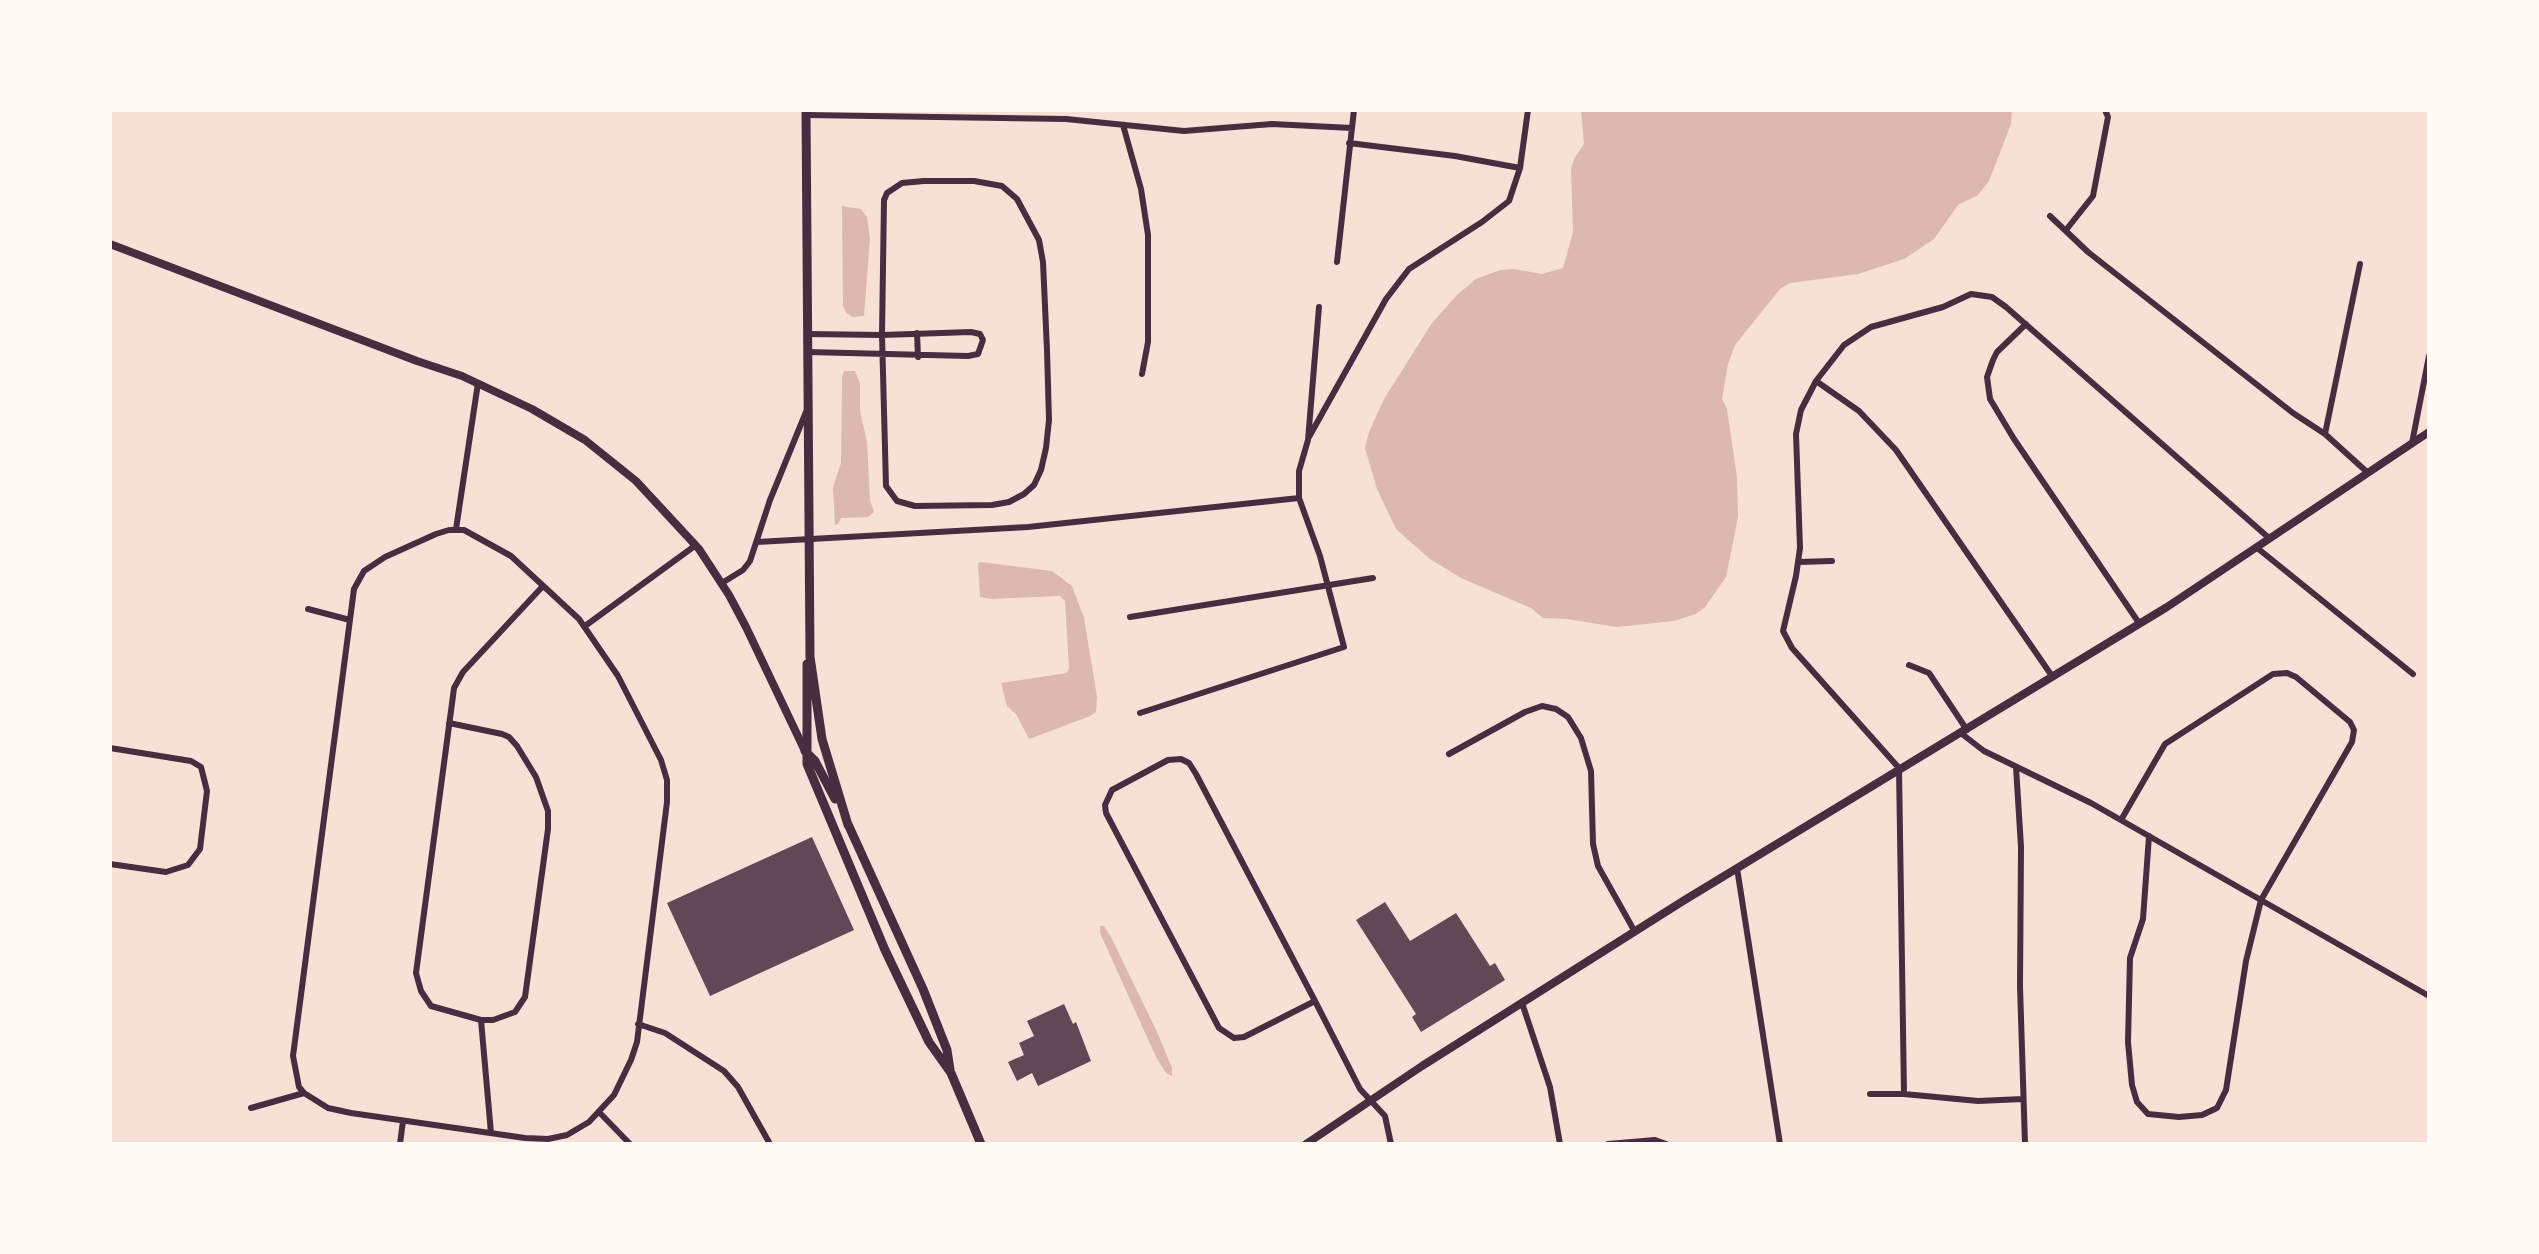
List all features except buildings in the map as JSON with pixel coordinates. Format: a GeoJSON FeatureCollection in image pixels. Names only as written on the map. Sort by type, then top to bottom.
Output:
{"type":"FeatureCollection","features":[{"type":"Feature","properties":{"kind":"main road"},"geometry":{"type":"LineString","coordinates":[[806,113],[810,657],[822,739],[848,825]]}},
{"type":"Feature","properties":{"kind":"main road"},"geometry":{"type":"LineString","coordinates":[[110,244],[478,383],[568,428],[650,494],[696,545],[722,583],[762,659],[805,751],[815,761],[848,825],[923,989],[947,1050],[951,1073]]}},
{"type":"Feature","properties":{"kind":"main road"},"geometry":{"type":"LineString","coordinates":[[1306,1144],[1737,868],[2139,623],[2429,432]]}},
{"type":"Feature","properties":{"kind":"main road"},"geometry":{"type":"LineString","coordinates":[[810,633],[805,684],[807,764],[891,964],[929,1042],[951,1073],[981,1144]]}},
{"type":"Feature","properties":{"kind":"street"},"geometry":{"type":"LineString","coordinates":[[1023,110],[1023,118]]}},
{"type":"Feature","properties":{"kind":"street"},"geometry":{"type":"LineString","coordinates":[[1337,262],[1354,110]]}},
{"type":"Feature","properties":{"kind":"street"},"geometry":{"type":"LineString","coordinates":[[1308,440],[1386,299],[1398,283],[1415,263],[1504,206],[1515,188],[1520,168],[1528,110]]}},
{"type":"Feature","properties":{"kind":"street"},"geometry":{"type":"LineString","coordinates":[[2066,230],[2093,196],[2108,117],[2105,110]]}},
{"type":"Feature","properties":{"kind":"street"},"geometry":{"type":"LineString","coordinates":[[806,113],[1066,119],[1184,131],[1272,124],[1352,128]]}},
{"type":"Feature","properties":{"kind":"street"},"geometry":{"type":"LineString","coordinates":[[1123,125],[1139,181],[1148,235],[1148,342],[1142,374]]}},
{"type":"Feature","properties":{"kind":"street"},"geometry":{"type":"LineString","coordinates":[[1349,143],[1455,156],[1520,168]]}},
{"type":"Feature","properties":{"kind":"street"},"geometry":{"type":"LineString","coordinates":[[934,181],[989,182],[1010,191],[1031,221],[1043,262],[1049,420],[1045,455],[1034,485],[1015,499],[992,505],[915,506],[897,501],[887,489],[884,470],[882,335],[883,215],[887,193],[902,183],[934,181]]}},
{"type":"Feature","properties":{"kind":"street"},"geometry":{"type":"LineString","coordinates":[[2050,216],[2100,262],[2293,413],[2325,434],[2367,472]]}},
{"type":"Feature","properties":{"kind":"street"},"geometry":{"type":"LineString","coordinates":[[2325,434],[2360,264]]}},
{"type":"Feature","properties":{"kind":"street"},"geometry":{"type":"LineString","coordinates":[[1904,1094],[1899,768],[1863,730],[1783,631],[1799,562],[1796,434],[1801,410],[1816,381],[1844,345],[1871,327],[1943,307],[1971,294],[1992,297],[2269,538]]}},
{"type":"Feature","properties":{"kind":"street"},"geometry":{"type":"LineString","coordinates":[[1140,713],[1344,647],[1328,584],[1299,498],[1299,471],[1308,440],[1319,307]]}},
{"type":"Feature","properties":{"kind":"street"},"geometry":{"type":"LineString","coordinates":[[2026,324],[1997,352],[1993,360],[1987,377],[1990,399],[2139,623]]}},
{"type":"Feature","properties":{"kind":"street"},"geometry":{"type":"LineString","coordinates":[[807,334],[971,332],[980,334],[983,340],[978,354],[918,357],[808,352]]}},
{"type":"Feature","properties":{"kind":"street"},"geometry":{"type":"LineString","coordinates":[[917,333],[918,357]]}},
{"type":"Feature","properties":{"kind":"street"},"geometry":{"type":"LineString","coordinates":[[2412,443],[2429,356]]}},
{"type":"Feature","properties":{"kind":"street"},"geometry":{"type":"LineString","coordinates":[[1816,381],[1859,411],[1896,450],[2052,676]]}},
{"type":"Feature","properties":{"kind":"street"},"geometry":{"type":"LineString","coordinates":[[456,529],[478,383]]}},
{"type":"Feature","properties":{"kind":"street"},"geometry":{"type":"LineString","coordinates":[[722,583],[743,570],[750,561],[770,500],[807,412]]}},
{"type":"Feature","properties":{"kind":"street"},"geometry":{"type":"LineString","coordinates":[[757,542],[1028,527],[1299,498]]}},
{"type":"Feature","properties":{"kind":"street"},"geometry":{"type":"LineString","coordinates":[[456,529],[494,545],[543,586],[585,626],[618,676],[656,750],[667,780],[667,802],[637,1042],[625,1076],[599,1112],[578,1130],[557,1137],[525,1138],[328,1108],[299,1087],[293,1056],[355,583],[372,564],[426,538],[456,529]]}},
{"type":"Feature","properties":{"kind":"street"},"geometry":{"type":"LineString","coordinates":[[585,626],[696,545]]}},
{"type":"Feature","properties":{"kind":"street"},"geometry":{"type":"LineString","coordinates":[[2256,547],[2413,674]]}},
{"type":"Feature","properties":{"kind":"street"},"geometry":{"type":"LineString","coordinates":[[1799,562],[1832,561]]}},
{"type":"Feature","properties":{"kind":"street"},"geometry":{"type":"LineString","coordinates":[[1130,617],[1373,578]]}},
{"type":"Feature","properties":{"kind":"street"},"geometry":{"type":"LineString","coordinates":[[449,723],[502,734],[513,741],[536,777],[549,818],[524,1001],[519,1009],[506,1017],[481,1020],[431,1006],[421,991],[416,973],[449,723],[454,688],[463,672],[543,586]]}},
{"type":"Feature","properties":{"kind":"street"},"geometry":{"type":"LineString","coordinates":[[308,609],[350,620]]}},
{"type":"Feature","properties":{"kind":"street"},"geometry":{"type":"LineString","coordinates":[[1909,665],[1929,673],[1964,732],[1984,751],[2121,820],[2429,996]]}},
{"type":"Feature","properties":{"kind":"street"},"geometry":{"type":"LineString","coordinates":[[2121,820],[2165,744],[2273,674],[2287,673],[2296,677],[2350,722],[2354,734],[2352,742],[2261,900],[2249,946],[2222,1101],[2213,1112],[2195,1117],[2148,1114],[2134,1096],[2128,1042],[2130,958],[2143,919],[2149,836]]}},
{"type":"Feature","properties":{"kind":"street"},"geometry":{"type":"LineString","coordinates":[[1449,754],[1525,712],[1542,706],[1556,709],[1568,717],[1581,738],[1591,771],[1593,844],[1598,866],[1635,932]]}},
{"type":"Feature","properties":{"kind":"street"},"geometry":{"type":"LineString","coordinates":[[110,748],[191,761],[201,767],[207,791],[200,849],[188,865],[166,872],[110,864]]}},
{"type":"Feature","properties":{"kind":"street"},"geometry":{"type":"LineString","coordinates":[[1315,1001],[1244,1037],[1234,1038],[1219,1028],[1106,813],[1105,805],[1112,790],[1168,760],[1181,759],[1189,763],[1315,1001],[1360,1089],[1385,1116],[1391,1144]]}},
{"type":"Feature","properties":{"kind":"street"},"geometry":{"type":"LineString","coordinates":[[2016,767],[2021,847],[2020,986],[2025,1144]]}},
{"type":"Feature","properties":{"kind":"street"},"geometry":{"type":"LineString","coordinates":[[1737,868],[1780,1144]]}},
{"type":"Feature","properties":{"kind":"street"},"geometry":{"type":"LineString","coordinates":[[1522,1003],[1550,1087],[1560,1144]]}},
{"type":"Feature","properties":{"kind":"street"},"geometry":{"type":"LineString","coordinates":[[481,1020],[491,1133]]}},
{"type":"Feature","properties":{"kind":"street"},"geometry":{"type":"LineString","coordinates":[[638,1024],[665,1033],[724,1071],[738,1087],[770,1144]]}},
{"type":"Feature","properties":{"kind":"street"},"geometry":{"type":"LineString","coordinates":[[251,1108],[304,1093]]}},
{"type":"Feature","properties":{"kind":"street"},"geometry":{"type":"LineString","coordinates":[[1870,1094],[1978,1101],[2023,1099]]}},
{"type":"Feature","properties":{"kind":"street"},"geometry":{"type":"LineString","coordinates":[[599,1112],[630,1144]]}},
{"type":"Feature","properties":{"kind":"street"},"geometry":{"type":"LineString","coordinates":[[400,1144],[403,1121]]}},
{"type":"Feature","properties":{"kind":"street"},"geometry":{"type":"LineString","coordinates":[[1608,1144],[1655,1140],[1666,1144]]}},
{"type":"Feature","properties":{"kind":"shaded area"},"geometry":{"type":"Polygon","coordinates":[[[1581,110],[2012,110],[2011,124],[1989,181],[1978,195],[1958,205],[1934,239],[1904,259],[1858,274],[1790,283],[1780,289],[1735,345],[1722,399],[1727,409],[1737,477],[1738,517],[1726,577],[1705,607],[1696,614],[1674,621],[1617,627],[1543,618],[1531,608],[1461,578],[1430,559],[1396,529],[1377,489],[1365,448],[1384,399],[1432,323],[1457,295],[1476,279],[1500,270],[1542,274],[1563,268],[1573,232],[1571,169],[1584,144],[1581,110]]]}},
{"type":"Feature","properties":{"kind":"shaded area"},"geometry":{"type":"Polygon","coordinates":[[[842,206],[861,209],[867,217],[870,238],[864,316],[853,317],[846,313],[843,306],[842,206]]]}},
{"type":"Feature","properties":{"kind":"shaded area"},"geometry":{"type":"Polygon","coordinates":[[[844,371],[855,371],[860,383],[860,411],[867,442],[870,500],[874,512],[868,517],[841,518],[835,525],[833,487],[841,463],[844,371]]]}},
{"type":"Feature","properties":{"kind":"shaded area"},"geometry":{"type":"Polygon","coordinates":[[[978,563],[1052,571],[1072,586],[1084,618],[1097,697],[1096,712],[1029,739],[1016,714],[1007,706],[1001,683],[1067,673],[1065,601],[1060,596],[980,597],[978,563]]]}},
{"type":"Feature","properties":{"kind":"shaded area"},"geometry":{"type":"Polygon","coordinates":[[[1100,926],[1104,926],[1111,937],[1158,1034],[1172,1068],[1172,1076],[1166,1073],[1156,1057],[1100,933],[1100,926]]]}},
{"type":"Feature","properties":{"kind":"waterway"},"geometry":{"type":"LineString","coordinates":[[2358,1144],[2393,1144]]}}]}
